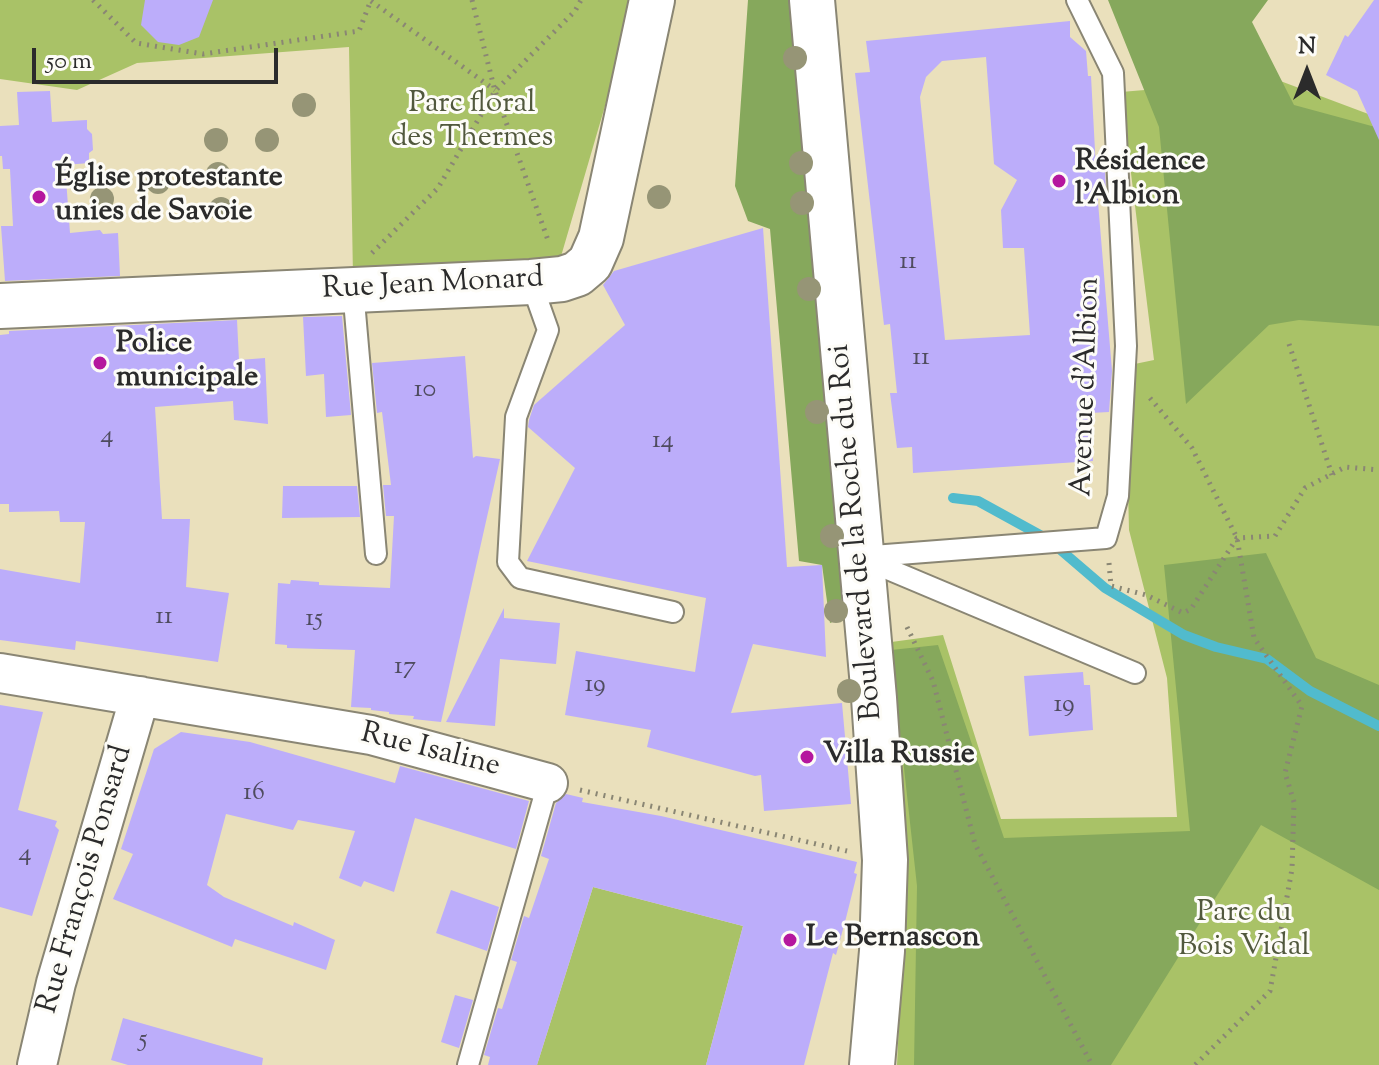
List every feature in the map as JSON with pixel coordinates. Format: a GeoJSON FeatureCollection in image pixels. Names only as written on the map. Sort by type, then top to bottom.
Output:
{"type":"FeatureCollection","features":[{"type":"Feature","properties":{"kind":"street","name":"Rue Jean Monard"},"geometry":{"type":"LineString","coordinates":[[0,306],[546,280],[577,274],[590,263],[601,238],[652,0]]}},
{"type":"Feature","properties":{"kind":"street","name":"Boulevard de la Roche du Roi"},"geometry":{"type":"LineString","coordinates":[[812,0],[885,860],[882,951],[872,1065]]}},
{"type":"Feature","properties":{"kind":"street","name":"Rue Isaline"},"geometry":{"type":"LineString","coordinates":[[0,673],[371,735],[548,783]]}},
{"type":"Feature","properties":{"kind":"street","name":"Rue François Ponsard"},"geometry":{"type":"LineString","coordinates":[[37,1065],[56,983],[140,696]]}},
{"type":"Feature","properties":{"kind":"lane","name":"Avenue d'Albion"},"geometry":{"type":"LineString","coordinates":[[862,578],[1106,538],[1118,496],[1126,346],[1113,73],[1077,0]]}},
{"type":"Feature","properties":{"kind":"lane"},"geometry":{"type":"LineString","coordinates":[[546,280],[548,330],[516,417],[508,562],[520,578],[673,612]]}},
{"type":"Feature","properties":{"kind":"lane"},"geometry":{"type":"LineString","coordinates":[[353,289],[376,554]]}},
{"type":"Feature","properties":{"kind":"lane"},"geometry":{"type":"LineString","coordinates":[[862,578],[1135,673]]}},
{"type":"Feature","properties":{"kind":"lane"},"geometry":{"type":"LineString","coordinates":[[468,1065],[548,783]]}},
{"type":"Feature","properties":{"kind":"path"},"geometry":{"type":"LineString","coordinates":[[93,0],[136,43],[203,54],[359,31],[371,0],[495,91]]}},
{"type":"Feature","properties":{"kind":"path"},"geometry":{"type":"LineString","coordinates":[[472,0],[546,280]]}},
{"type":"Feature","properties":{"kind":"path"},"geometry":{"type":"LineString","coordinates":[[353,289],[375,248],[438,188],[495,91],[575,11],[581,0]]}},
{"type":"Feature","properties":{"kind":"path"},"geometry":{"type":"LineString","coordinates":[[1289,344],[1332,475]]}},
{"type":"Feature","properties":{"kind":"path"},"geometry":{"type":"LineString","coordinates":[[1145,393],[1192,448],[1237,538],[1254,638],[1302,706],[1285,773],[1294,802],[1292,869],[1270,991],[1195,1065]]}},
{"type":"Feature","properties":{"kind":"path"},"geometry":{"type":"LineString","coordinates":[[1237,538],[1275,536],[1305,488],[1345,467],[1379,470]]}},
{"type":"Feature","properties":{"kind":"path"},"geometry":{"type":"LineString","coordinates":[[1106,538],[1111,586],[1146,595],[1183,613],[1191,609],[1237,538]]}},
{"type":"Feature","properties":{"kind":"path"},"geometry":{"type":"LineString","coordinates":[[862,578],[904,621],[933,681],[975,844],[1092,1065]]}},
{"type":"Feature","properties":{"kind":"path"},"geometry":{"type":"LineString","coordinates":[[548,783],[856,853]]}},
{"type":"Feature","properties":{"kind":"green space","name":"Parc floral des Thermes"},"geometry":{"type":"Polygon","coordinates":[[[0,0],[636,0],[557,270],[353,277],[349,47],[137,63],[77,90],[0,79],[0,0]]]}},
{"type":"Feature","properties":{"kind":"green space"},"geometry":{"type":"Polygon","coordinates":[[[748,0],[797,0],[840,561],[842,618],[830,623],[822,565],[799,561],[770,229],[748,221],[735,186],[748,0]]]}},
{"type":"Feature","properties":{"kind":"green space"},"geometry":{"type":"Polygon","coordinates":[[[1108,0],[1268,0],[1252,22],[1294,105],[1379,128],[1379,326],[1299,320],[1269,325],[1186,404],[1159,127],[1108,0]]]}},
{"type":"Feature","properties":{"kind":"green space","name":"Parc du Bois Vidal"},"geometry":{"type":"Polygon","coordinates":[[[1275,79],[1379,118],[1379,1065],[897,1065],[906,873],[884,643],[943,635],[1001,819],[1177,817],[1167,678],[1129,530],[1125,366],[1154,360],[1121,92],[1275,79]]]}},
{"type":"Feature","properties":{"kind":"green space"},"geometry":{"type":"Polygon","coordinates":[[[1266,553],[1316,658],[1379,685],[1379,890],[1261,825],[1111,1065],[914,1065],[917,886],[891,650],[938,645],[1004,838],[1190,831],[1164,565],[1266,553]]]}},
{"type":"Feature","properties":{"kind":"green space"},"geometry":{"type":"Polygon","coordinates":[[[593,887],[743,926],[706,1065],[537,1065],[593,887]]]}},
{"type":"Feature","properties":{"kind":"building"},"geometry":{"type":"Polygon","coordinates":[[[145,0],[213,0],[199,37],[179,45],[158,42],[141,25],[145,0]]]}},
{"type":"Feature","properties":{"kind":"building"},"geometry":{"type":"Polygon","coordinates":[[[1374,0],[1379,0],[1379,140],[1357,91],[1326,75],[1345,35],[1348,37],[1374,0]]]}},
{"type":"Feature","properties":{"kind":"building"},"geometry":{"type":"Polygon","coordinates":[[[1070,21],[1070,37],[1086,51],[1088,76],[1091,76],[1096,169],[1105,168],[1106,193],[1098,194],[1098,202],[1112,371],[1109,412],[1090,413],[1093,461],[913,473],[912,447],[897,448],[890,393],[897,393],[890,324],[884,325],[855,73],[870,72],[866,41],[1070,21]],[[986,57],[942,61],[926,77],[920,97],[945,340],[1030,335],[1024,248],[1003,248],[1001,210],[1017,180],[994,164],[986,57]]]}},
{"type":"Feature","properties":{"kind":"building","name":"Église protestante unies de Savoie"},"geometry":{"type":"Polygon","coordinates":[[[50,91],[52,122],[87,120],[87,129],[92,134],[93,150],[89,153],[89,163],[65,165],[70,233],[100,230],[103,234],[118,233],[120,276],[5,281],[1,226],[13,226],[10,169],[3,169],[0,126],[19,125],[17,92],[50,91]]]}},
{"type":"Feature","properties":{"kind":"building"},"geometry":{"type":"Polygon","coordinates":[[[763,228],[787,567],[822,565],[826,657],[753,644],[731,713],[842,703],[851,804],[764,811],[761,775],[755,776],[647,747],[651,730],[565,715],[576,651],[695,672],[706,598],[527,561],[575,468],[528,427],[529,420],[534,405],[625,325],[603,285],[614,271],[763,228]]]}},
{"type":"Feature","properties":{"kind":"building"},"geometry":{"type":"Polygon","coordinates":[[[342,316],[351,415],[326,417],[324,374],[306,376],[303,317],[342,316]]]}},
{"type":"Feature","properties":{"kind":"building"},"geometry":{"type":"Polygon","coordinates":[[[237,320],[239,360],[265,358],[268,424],[234,420],[233,401],[155,407],[162,519],[190,519],[186,587],[229,593],[218,662],[76,641],[75,650],[0,640],[0,569],[80,583],[85,522],[60,522],[59,511],[9,512],[9,504],[0,504],[0,335],[9,334],[9,331],[237,320]]]}},
{"type":"Feature","properties":{"kind":"building"},"geometry":{"type":"Polygon","coordinates":[[[465,356],[473,458],[500,459],[441,722],[351,707],[355,650],[287,648],[287,645],[275,644],[278,583],[290,584],[291,580],[319,582],[319,585],[390,588],[394,516],[386,516],[383,485],[391,485],[382,412],[377,413],[372,363],[465,356]]]}},
{"type":"Feature","properties":{"kind":"building"},"geometry":{"type":"Polygon","coordinates":[[[283,486],[357,486],[360,517],[282,518],[283,486]]]}},
{"type":"Feature","properties":{"kind":"building"},"geometry":{"type":"Polygon","coordinates":[[[504,608],[504,618],[560,623],[556,664],[500,659],[495,726],[446,722],[504,608]]]}},
{"type":"Feature","properties":{"kind":"building"},"geometry":{"type":"Polygon","coordinates":[[[1083,672],[1084,685],[1090,685],[1093,730],[1029,736],[1024,676],[1083,672]]]}},
{"type":"Feature","properties":{"kind":"building"},"geometry":{"type":"Polygon","coordinates":[[[0,705],[43,712],[18,810],[57,821],[55,826],[59,830],[32,916],[0,907],[0,705]]]}},
{"type":"Feature","properties":{"kind":"building"},"geometry":{"type":"Polygon","coordinates":[[[181,732],[250,742],[395,783],[400,766],[529,801],[516,849],[415,818],[394,892],[364,881],[361,887],[339,878],[355,831],[298,820],[293,830],[226,814],[207,885],[224,897],[335,940],[326,970],[235,939],[232,947],[113,899],[133,854],[121,849],[154,749],[181,732]]]}},
{"type":"Feature","properties":{"kind":"building","name":"Le Bernascon"},"geometry":{"type":"Polygon","coordinates":[[[566,794],[583,798],[582,802],[661,816],[857,862],[846,918],[836,955],[833,953],[804,1065],[706,1065],[743,926],[593,887],[537,1065],[488,1065],[490,1057],[484,1055],[498,1008],[502,1009],[517,962],[511,960],[524,916],[529,918],[549,859],[541,856],[556,803],[566,794]]]}},
{"type":"Feature","properties":{"kind":"building"},"geometry":{"type":"Polygon","coordinates":[[[451,890],[499,907],[487,951],[436,933],[451,890]]]}},
{"type":"Feature","properties":{"kind":"building"},"geometry":{"type":"Polygon","coordinates":[[[455,995],[473,1000],[459,1048],[441,1042],[455,995]]]}},
{"type":"Feature","properties":{"kind":"building"},"geometry":{"type":"Polygon","coordinates":[[[123,1018],[263,1058],[262,1065],[128,1065],[111,1060],[123,1018]]]}},
{"type":"Feature","properties":{"kind":"waterway"},"geometry":{"type":"LineString","coordinates":[[953,498],[978,501],[1049,540],[1105,588],[1184,635],[1216,647],[1267,659],[1310,691],[1379,726]]}},
{"type":"Feature","properties":{"kind":"place","name":"Résidence l'Albion"},"geometry":{"type":"Point","coordinates":[1059,181]}},
{"type":"Feature","properties":{"kind":"place","name":"Église protestante unies de Savoie"},"geometry":{"type":"Point","coordinates":[39,197]}},
{"type":"Feature","properties":{"kind":"place","name":"Police municipale"},"geometry":{"type":"Point","coordinates":[100,363]}},
{"type":"Feature","properties":{"kind":"place","name":"Villa Russie"},"geometry":{"type":"Point","coordinates":[807,757]}},
{"type":"Feature","properties":{"kind":"place","name":"Le Bernascon"},"geometry":{"type":"Point","coordinates":[790,940]}}]}
